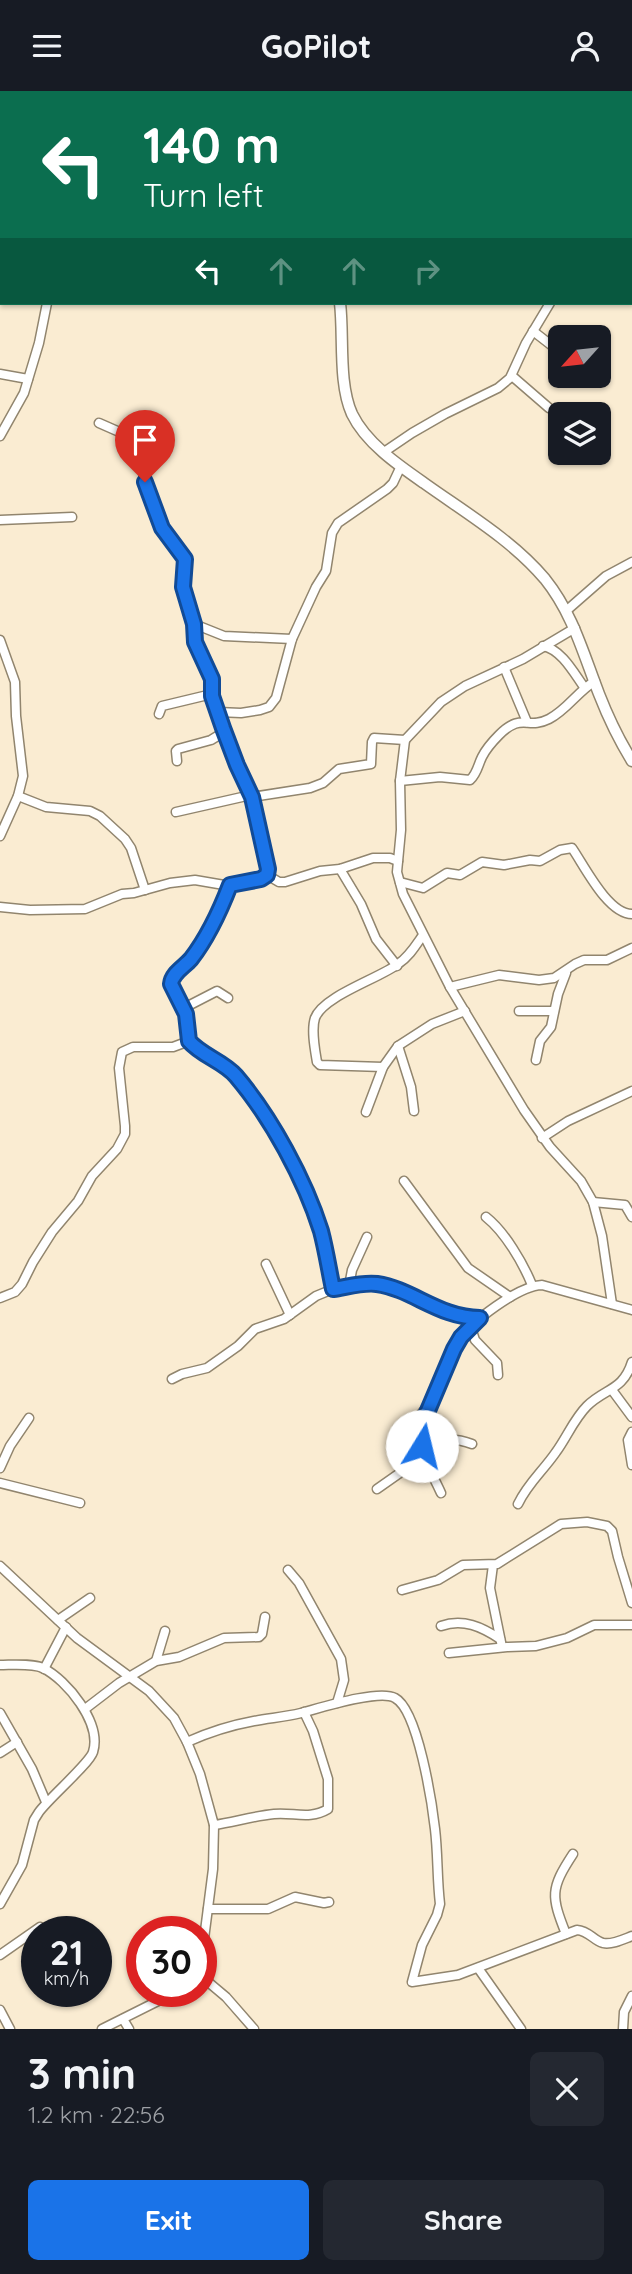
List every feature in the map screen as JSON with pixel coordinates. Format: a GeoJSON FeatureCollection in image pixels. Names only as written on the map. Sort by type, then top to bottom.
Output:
{"type":"FeatureCollection","features":[{"type":"Feature","properties":{"kind":"street"},"geometry":{"type":"LineString","coordinates":[[0,436],[19,404],[28,379],[46,305]]}},
{"type":"Feature","properties":{"kind":"street"},"geometry":{"type":"LineString","coordinates":[[340,305],[347,399],[358,424],[401,466],[511,545],[544,579],[575,628],[613,725],[632,761]]}},
{"type":"Feature","properties":{"kind":"street"},"geometry":{"type":"LineString","coordinates":[[384,452],[445,414],[498,388],[512,376],[549,305]]}},
{"type":"Feature","properties":{"kind":"street"},"geometry":{"type":"LineString","coordinates":[[534,331],[548,342]]}},
{"type":"Feature","properties":{"kind":"street"},"geometry":{"type":"LineString","coordinates":[[0,374],[28,379]]}},
{"type":"Feature","properties":{"kind":"street"},"geometry":{"type":"LineString","coordinates":[[512,376],[548,407]]}},
{"type":"Feature","properties":{"kind":"street"},"geometry":{"type":"LineString","coordinates":[[99,423],[124,434],[135,446],[158,519],[185,559],[183,587],[194,624],[195,642],[212,679],[212,694],[225,732],[252,796],[266,855],[267,875]]}},
{"type":"Feature","properties":{"kind":"street"},"geometry":{"type":"LineString","coordinates":[[218,712],[241,713],[269,706],[278,691],[292,639],[326,571],[332,533],[338,523],[393,484],[401,466]]}},
{"type":"Feature","properties":{"kind":"street"},"geometry":{"type":"LineString","coordinates":[[0,520],[72,517]]}},
{"type":"Feature","properties":{"kind":"street"},"geometry":{"type":"LineString","coordinates":[[566,611],[606,576],[632,562]]}},
{"type":"Feature","properties":{"kind":"street"},"geometry":{"type":"LineString","coordinates":[[194,624],[224,636],[292,639]]}},
{"type":"Feature","properties":{"kind":"street"},"geometry":{"type":"LineString","coordinates":[[575,628],[523,659],[465,686],[441,702],[405,740],[400,781],[401,830],[397,872],[407,905],[450,987],[524,1111],[542,1137],[581,1181],[593,1202],[604,1246],[612,1304]]}},
{"type":"Feature","properties":{"kind":"street"},"geometry":{"type":"LineString","coordinates":[[0,641],[15,682],[23,776],[18,796],[0,837]]}},
{"type":"Feature","properties":{"kind":"street"},"geometry":{"type":"LineString","coordinates":[[543,646],[551,647],[584,687]]}},
{"type":"Feature","properties":{"kind":"street"},"geometry":{"type":"LineString","coordinates":[[504,667],[527,722]]}},
{"type":"Feature","properties":{"kind":"street"},"geometry":{"type":"LineString","coordinates":[[400,781],[440,777],[470,781],[476,774],[484,753],[500,734],[516,723],[539,723],[552,717],[566,707],[584,687],[595,681]]}},
{"type":"Feature","properties":{"kind":"street"},"geometry":{"type":"LineString","coordinates":[[159,714],[162,706],[212,694]]}},
{"type":"Feature","properties":{"kind":"street"},"geometry":{"type":"LineString","coordinates":[[177,761],[178,749],[211,740],[225,732]]}},
{"type":"Feature","properties":{"kind":"street"},"geometry":{"type":"LineString","coordinates":[[176,812],[252,796],[310,788],[323,783],[339,769],[371,764],[374,738],[405,740]]}},
{"type":"Feature","properties":{"kind":"street"},"geometry":{"type":"LineString","coordinates":[[18,796],[46,807],[90,811],[100,816],[131,848],[145,890]]}},
{"type":"Feature","properties":{"kind":"street"},"geometry":{"type":"LineString","coordinates":[[400,882],[423,888],[447,873],[460,875],[482,862],[504,865],[540,861],[560,850],[572,848],[611,905],[625,914],[632,914]]}},
{"type":"Feature","properties":{"kind":"street"},"geometry":{"type":"LineString","coordinates":[[267,875],[285,882],[381,857],[398,861]]}},
{"type":"Feature","properties":{"kind":"street"},"geometry":{"type":"LineString","coordinates":[[340,869],[376,939],[397,966]]}},
{"type":"Feature","properties":{"kind":"street"},"geometry":{"type":"LineString","coordinates":[[0,907],[30,910],[85,909],[122,894],[170,883],[195,880],[230,885],[261,879],[267,875]]}},
{"type":"Feature","properties":{"kind":"street"},"geometry":{"type":"LineString","coordinates":[[230,885],[199,946],[171,980],[175,994],[184,1008],[189,1041],[236,1076],[290,1159],[313,1207],[322,1235],[333,1289]]}},
{"type":"Feature","properties":{"kind":"street"},"geometry":{"type":"LineString","coordinates":[[383,1067],[318,1064],[314,1023],[318,1013],[332,1001],[364,981],[397,966],[423,935]]}},
{"type":"Feature","properties":{"kind":"street"},"geometry":{"type":"LineString","coordinates":[[450,987],[499,975],[548,979],[584,960],[602,961],[632,948]]}},
{"type":"Feature","properties":{"kind":"street"},"geometry":{"type":"LineString","coordinates":[[536,1060],[540,1041],[550,1030],[562,982],[568,970]]}},
{"type":"Feature","properties":{"kind":"street"},"geometry":{"type":"LineString","coordinates":[[184,1008],[217,991],[228,998]]}},
{"type":"Feature","properties":{"kind":"street"},"geometry":{"type":"LineString","coordinates":[[366,1112],[383,1067],[398,1046],[432,1024],[465,1011]]}},
{"type":"Feature","properties":{"kind":"street"},"geometry":{"type":"LineString","coordinates":[[519,1011],[554,1011]]}},
{"type":"Feature","properties":{"kind":"street"},"geometry":{"type":"LineString","coordinates":[[0,1299],[15,1292],[22,1284],[33,1262],[78,1201],[92,1176],[121,1143],[125,1134],[119,1068],[122,1052],[133,1047],[173,1047],[189,1041]]}},
{"type":"Feature","properties":{"kind":"street"},"geometry":{"type":"LineString","coordinates":[[398,1046],[411,1087],[414,1111]]}},
{"type":"Feature","properties":{"kind":"street"},"geometry":{"type":"LineString","coordinates":[[542,1137],[568,1121],[632,1091]]}},
{"type":"Feature","properties":{"kind":"street"},"geometry":{"type":"LineString","coordinates":[[404,1181],[468,1268],[510,1297]]}},
{"type":"Feature","properties":{"kind":"street"},"geometry":{"type":"LineString","coordinates":[[593,1202],[625,1205],[632,1217]]}},
{"type":"Feature","properties":{"kind":"street"},"geometry":{"type":"LineString","coordinates":[[486,1217],[498,1226],[527,1272],[532,1285]]}},
{"type":"Feature","properties":{"kind":"street"},"geometry":{"type":"LineString","coordinates":[[349,1286],[352,1270],[367,1237]]}},
{"type":"Feature","properties":{"kind":"street"},"geometry":{"type":"LineString","coordinates":[[265,1264],[290,1315]]}},
{"type":"Feature","properties":{"kind":"street"},"geometry":{"type":"LineString","coordinates":[[172,1379],[207,1368],[238,1346],[255,1329],[284,1319],[316,1296],[333,1289],[368,1283],[383,1285],[451,1314],[480,1318]]}},
{"type":"Feature","properties":{"kind":"street"},"geometry":{"type":"LineString","coordinates":[[441,1493],[423,1454],[422,1429],[430,1403],[457,1343],[480,1318],[532,1285],[541,1285],[632,1310]]}},
{"type":"Feature","properties":{"kind":"street"},"geometry":{"type":"LineString","coordinates":[[471,1328],[475,1340],[497,1363],[498,1375]]}},
{"type":"Feature","properties":{"kind":"street"},"geometry":{"type":"LineString","coordinates":[[518,1504],[528,1483],[555,1453],[581,1413],[599,1396],[624,1380],[632,1362]]}},
{"type":"Feature","properties":{"kind":"street"},"geometry":{"type":"LineString","coordinates":[[612,1390],[632,1417]]}},
{"type":"Feature","properties":{"kind":"street"},"geometry":{"type":"LineString","coordinates":[[398,1442],[430,1403]]}},
{"type":"Feature","properties":{"kind":"street"},"geometry":{"type":"LineString","coordinates":[[0,1468],[10,1446],[29,1418]]}},
{"type":"Feature","properties":{"kind":"street"},"geometry":{"type":"LineString","coordinates":[[632,1432],[628,1440],[632,1465]]}},
{"type":"Feature","properties":{"kind":"street"},"geometry":{"type":"LineString","coordinates":[[377,1489],[445,1439],[472,1444]]}},
{"type":"Feature","properties":{"kind":"street"},"geometry":{"type":"LineString","coordinates":[[0,1483],[80,1503]]}},
{"type":"Feature","properties":{"kind":"street"},"geometry":{"type":"LineString","coordinates":[[402,1590],[438,1580],[463,1565],[493,1565],[561,1524],[587,1523],[607,1526],[612,1531],[632,1603]]}},
{"type":"Feature","properties":{"kind":"street"},"geometry":{"type":"LineString","coordinates":[[493,1565],[490,1588],[501,1643]]}},
{"type":"Feature","properties":{"kind":"street"},"geometry":{"type":"LineString","coordinates":[[0,1566],[77,1638],[149,1691],[174,1719],[200,1773],[214,1825],[213,1869],[207,1916]]}},
{"type":"Feature","properties":{"kind":"street"},"geometry":{"type":"LineString","coordinates":[[288,1570],[299,1583],[341,1659],[344,1680],[337,1703]]}},
{"type":"Feature","properties":{"kind":"street"},"geometry":{"type":"LineString","coordinates":[[58,1620],[90,1598]]}},
{"type":"Feature","properties":{"kind":"street"},"geometry":{"type":"LineString","coordinates":[[85,1709],[156,1661],[179,1657],[224,1638],[259,1637],[265,1617]]}},
{"type":"Feature","properties":{"kind":"street"},"geometry":{"type":"LineString","coordinates":[[441,1626],[462,1623],[485,1630],[501,1643]]}},
{"type":"Feature","properties":{"kind":"street"},"geometry":{"type":"LineString","coordinates":[[449,1653],[501,1643],[536,1646],[555,1643],[594,1625],[632,1625]]}},
{"type":"Feature","properties":{"kind":"street"},"geometry":{"type":"LineString","coordinates":[[44,1669],[66,1627]]}},
{"type":"Feature","properties":{"kind":"street"},"geometry":{"type":"LineString","coordinates":[[156,1661],[165,1631]]}},
{"type":"Feature","properties":{"kind":"street"},"geometry":{"type":"LineString","coordinates":[[0,1665],[36,1666],[68,1688],[85,1709],[92,1728],[93,1753],[46,1803],[34,1820],[22,1865],[2,1894],[0,1904]]}},
{"type":"Feature","properties":{"kind":"street"},"geometry":{"type":"LineString","coordinates":[[187,1742],[243,1724],[304,1713],[337,1703],[384,1695],[395,1698],[412,1722],[422,1758],[435,1829],[440,1904],[422,1945],[412,1982],[443,1979],[478,1968],[577,1930],[584,1931],[606,1944],[630,1937],[632,1949]]}},
{"type":"Feature","properties":{"kind":"street"},"geometry":{"type":"LineString","coordinates":[[0,1713],[32,1769],[46,1803]]}},
{"type":"Feature","properties":{"kind":"street"},"geometry":{"type":"LineString","coordinates":[[214,1825],[277,1813],[306,1816],[328,1809],[328,1779],[313,1731],[304,1713]]}},
{"type":"Feature","properties":{"kind":"street"},"geometry":{"type":"LineString","coordinates":[[0,1753],[17,1742]]}},
{"type":"Feature","properties":{"kind":"street"},"geometry":{"type":"LineString","coordinates":[[566,1934],[556,1908],[555,1887],[558,1877],[573,1854]]}},
{"type":"Feature","properties":{"kind":"street"},"geometry":{"type":"LineString","coordinates":[[208,1909],[268,1909],[295,1897],[329,1902]]}},
{"type":"Feature","properties":{"kind":"street"},"geometry":{"type":"LineString","coordinates":[[0,1955],[21,1940]]}},
{"type":"Feature","properties":{"kind":"street"},"geometry":{"type":"LineString","coordinates":[[478,1968],[521,2029]]}},
{"type":"Feature","properties":{"kind":"street"},"geometry":{"type":"LineString","coordinates":[[217,1989],[254,2029]]}},
{"type":"Feature","properties":{"kind":"street"},"geometry":{"type":"LineString","coordinates":[[622,2029],[624,2013],[632,1996]]}},
{"type":"Feature","properties":{"kind":"street"},"geometry":{"type":"LineString","coordinates":[[102,2029],[147,2007]]}},
{"type":"Feature","properties":{"kind":"street"},"geometry":{"type":"LineString","coordinates":[[0,2010],[10,2029]]}},
{"type":"Feature","properties":{"kind":"street"},"geometry":{"type":"LineString","coordinates":[[123,2019],[129,2029]]}},
{"type":"Feature","properties":{"kind":"route"},"geometry":{"type":"LineString","coordinates":[[145,482],[162,528],[185,559],[183,587],[194,624],[195,642],[212,679],[212,696],[223,728],[252,797],[268,869],[267,875],[261,879],[230,885],[209,930],[190,960],[173,976],[171,984],[186,1014],[189,1041],[236,1076],[290,1159],[313,1207],[322,1235],[333,1289],[373,1283],[451,1314],[480,1318],[461,1337],[454,1349],[424,1420],[422,1446]]}}]}
